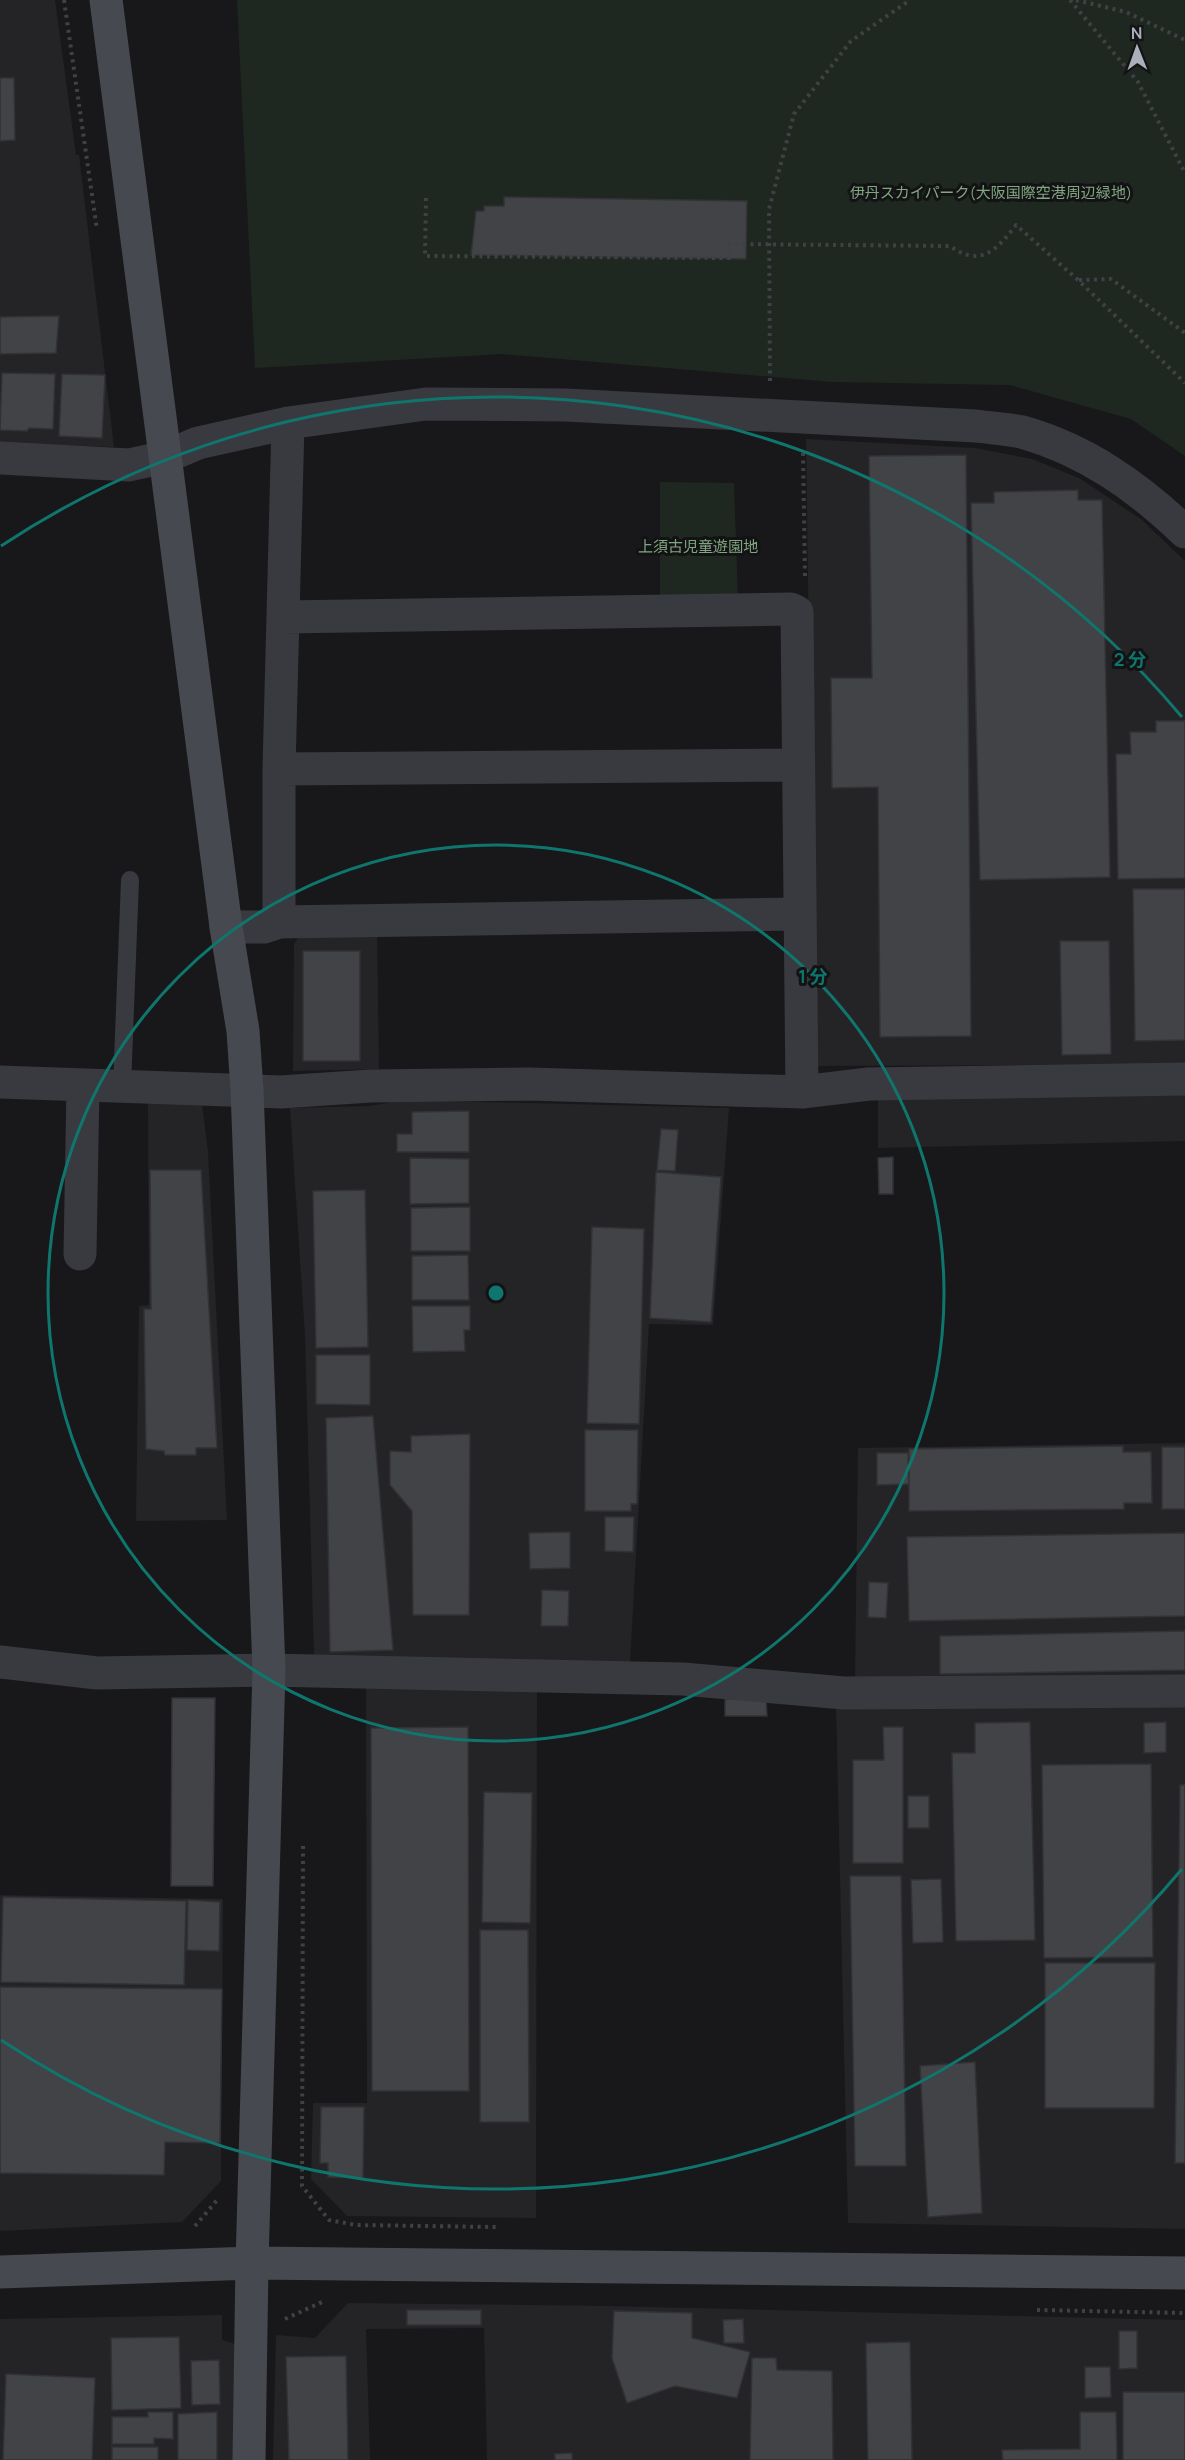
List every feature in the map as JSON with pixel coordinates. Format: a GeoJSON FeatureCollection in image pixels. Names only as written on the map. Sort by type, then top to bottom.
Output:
{"type":"FeatureCollection","features":[{"type":"Feature","properties":{"kind":"street"},"geometry":{"type":"LineString","coordinates":[[106,0],[226,927],[243,1031],[247,1090],[269,1670],[252,2263],[249,2460]]}},
{"type":"Feature","properties":{"kind":"street"},"geometry":{"type":"LineString","coordinates":[[0,458],[129,465],[165,457],[198,443],[288,423],[426,404],[565,405],[976,426],[1021,432],[1060,446],[1112,470],[1156,504],[1185,532]]}},
{"type":"Feature","properties":{"kind":"street"},"geometry":{"type":"LineString","coordinates":[[279,922],[279,769],[288,423]]}},
{"type":"Feature","properties":{"kind":"street"},"geometry":{"type":"LineString","coordinates":[[284,617],[791,609],[797,612],[802,1092]]}},
{"type":"Feature","properties":{"kind":"street"},"geometry":{"type":"LineString","coordinates":[[279,769],[797,765]]}},
{"type":"Feature","properties":{"kind":"street"},"geometry":{"type":"LineString","coordinates":[[226,927],[264,927],[279,922],[799,914]]}},
{"type":"Feature","properties":{"kind":"street"},"geometry":{"type":"LineString","coordinates":[[0,1082],[319,1091],[370,1086],[529,1084],[802,1092],[869,1084],[1185,1079]]}},
{"type":"Feature","properties":{"kind":"street"},"geometry":{"type":"LineString","coordinates":[[80,1254],[83,1085]]}},
{"type":"Feature","properties":{"kind":"street"},"geometry":{"type":"LineString","coordinates":[[0,1662],[96,1673],[269,1670],[683,1679],[844,1693],[1185,1691]]}},
{"type":"Feature","properties":{"kind":"street"},"geometry":{"type":"LineString","coordinates":[[0,2272],[252,2263],[1185,2273]]}},
{"type":"Feature","properties":{"kind":"lane"},"geometry":{"type":"LineString","coordinates":[[122,1086],[130,880]]}},
{"type":"Feature","properties":{"kind":"path"},"geometry":{"type":"LineString","coordinates":[[64,0],[97,234]]}},
{"type":"Feature","properties":{"kind":"path"},"geometry":{"type":"LineString","coordinates":[[770,391],[769,209],[794,114],[851,41],[910,0]]}},
{"type":"Feature","properties":{"kind":"path"},"geometry":{"type":"LineString","coordinates":[[1070,0],[1138,82],[1185,173]]}},
{"type":"Feature","properties":{"kind":"path"},"geometry":{"type":"LineString","coordinates":[[1076,0],[1126,12],[1185,40]]}},
{"type":"Feature","properties":{"kind":"path"},"geometry":{"type":"LineString","coordinates":[[426,198],[425,256],[729,258],[729,244],[950,246],[964,257],[983,256],[1002,244],[1016,225],[1078,280],[1185,383]]}},
{"type":"Feature","properties":{"kind":"path"},"geometry":{"type":"LineString","coordinates":[[1078,280],[1111,279],[1185,333]]}},
{"type":"Feature","properties":{"kind":"path"},"geometry":{"type":"LineString","coordinates":[[797,612],[806,594],[803,418]]}},
{"type":"Feature","properties":{"kind":"path"},"geometry":{"type":"LineString","coordinates":[[303,1838],[302,2186],[329,2220],[356,2225],[499,2227]]}},
{"type":"Feature","properties":{"kind":"shaded area"},"geometry":{"type":"Polygon","coordinates":[[[0,0],[55,0],[76,155],[79,155],[114,447],[0,443],[0,0]]]}},
{"type":"Feature","properties":{"kind":"shaded area"},"geometry":{"type":"Polygon","coordinates":[[[806,439],[975,448],[1032,459],[1079,478],[1142,520],[1185,561],[1185,1064],[815,1066],[806,439]]]}},
{"type":"Feature","properties":{"kind":"shaded area"},"geometry":{"type":"Polygon","coordinates":[[[377,926],[379,1069],[293,1071],[294,944],[306,927],[377,926]]]}},
{"type":"Feature","properties":{"kind":"shaded area"},"geometry":{"type":"Polygon","coordinates":[[[1185,1093],[1185,1141],[878,1148],[878,1096],[1185,1093]]]}},
{"type":"Feature","properties":{"kind":"shaded area"},"geometry":{"type":"Polygon","coordinates":[[[403,1100],[729,1108],[713,1325],[649,1324],[630,1662],[314,1656],[305,1335],[290,1108],[370,1106],[403,1100]]]}},
{"type":"Feature","properties":{"kind":"shaded area"},"geometry":{"type":"Polygon","coordinates":[[[148,1102],[202,1104],[208,1152],[227,1520],[136,1521],[139,1306],[149,1305],[148,1102]]]}},
{"type":"Feature","properties":{"kind":"shaded area"},"geometry":{"type":"Polygon","coordinates":[[[1185,1443],[1185,1678],[855,1678],[858,1448],[1185,1443]]]}},
{"type":"Feature","properties":{"kind":"shaded area"},"geometry":{"type":"Polygon","coordinates":[[[366,1685],[537,1687],[536,2218],[347,2216],[311,2179],[313,2103],[367,2103],[366,1685]]]}},
{"type":"Feature","properties":{"kind":"shaded area"},"geometry":{"type":"Polygon","coordinates":[[[836,1704],[1185,1704],[1185,2229],[848,2223],[836,1704]]]}},
{"type":"Feature","properties":{"kind":"shaded area"},"geometry":{"type":"Polygon","coordinates":[[[0,1895],[223,1899],[221,2181],[182,2222],[0,2231],[0,1895]]]}},
{"type":"Feature","properties":{"kind":"shaded area"},"geometry":{"type":"Polygon","coordinates":[[[348,2303],[609,2306],[1185,2320],[1185,2460],[487,2460],[484,2328],[366,2329],[370,2460],[273,2460],[276,2335],[315,2338],[348,2303]]]}},
{"type":"Feature","properties":{"kind":"shaded area"},"geometry":{"type":"Polygon","coordinates":[[[222,2315],[222,2340],[236,2344],[235,2460],[0,2460],[0,2319],[222,2315]]]}},
{"type":"Feature","properties":{"kind":"green space","name":"伊丹スカイパーク(大阪国際空港周辺緑地)"},"geometry":{"type":"Polygon","coordinates":[[[237,0],[1185,0],[1185,456],[1131,419],[1010,385],[832,382],[502,354],[255,368],[237,0]]]}},
{"type":"Feature","properties":{"kind":"green space","name":"上須古児童遊園地"},"geometry":{"type":"Polygon","coordinates":[[[660,482],[734,483],[738,601],[660,602],[660,482]]]}},
{"type":"Feature","properties":{"kind":"building"},"geometry":{"type":"Polygon","coordinates":[[[0,78],[14,78],[15,140],[0,141],[0,78]]]}},
{"type":"Feature","properties":{"kind":"building"},"geometry":{"type":"Polygon","coordinates":[[[504,197],[747,201],[746,259],[471,255],[476,211],[484,211],[484,206],[504,206],[504,197]]]}},
{"type":"Feature","properties":{"kind":"building"},"geometry":{"type":"Polygon","coordinates":[[[59,316],[56,353],[0,354],[0,317],[59,316]]]}},
{"type":"Feature","properties":{"kind":"building"},"geometry":{"type":"Polygon","coordinates":[[[2,373],[55,374],[53,429],[0,430],[2,373]]]}},
{"type":"Feature","properties":{"kind":"building"},"geometry":{"type":"Polygon","coordinates":[[[62,374],[105,375],[102,438],[59,436],[62,374]]]}},
{"type":"Feature","properties":{"kind":"building"},"geometry":{"type":"Polygon","coordinates":[[[966,455],[971,1036],[880,1037],[878,787],[832,788],[831,678],[872,678],[869,456],[966,455]]]}},
{"type":"Feature","properties":{"kind":"building"},"geometry":{"type":"Polygon","coordinates":[[[1078,490],[1078,500],[1102,500],[1110,877],[980,880],[971,503],[994,503],[994,492],[1078,490]]]}},
{"type":"Feature","properties":{"kind":"building"},"geometry":{"type":"Polygon","coordinates":[[[1156,721],[1185,721],[1185,878],[1118,879],[1116,754],[1131,754],[1130,732],[1156,732],[1156,721]]]}},
{"type":"Feature","properties":{"kind":"building"},"geometry":{"type":"Polygon","coordinates":[[[1133,889],[1185,889],[1185,1040],[1135,1041],[1133,889]]]}},
{"type":"Feature","properties":{"kind":"building"},"geometry":{"type":"Polygon","coordinates":[[[1060,941],[1109,941],[1111,1054],[1062,1055],[1060,941]]]}},
{"type":"Feature","properties":{"kind":"building"},"geometry":{"type":"Polygon","coordinates":[[[303,951],[360,951],[360,1061],[303,1061],[303,951]]]}},
{"type":"Feature","properties":{"kind":"building"},"geometry":{"type":"Polygon","coordinates":[[[469,1111],[469,1152],[397,1152],[397,1134],[412,1134],[412,1112],[469,1111]]]}},
{"type":"Feature","properties":{"kind":"building"},"geometry":{"type":"Polygon","coordinates":[[[661,1129],[678,1130],[675,1171],[657,1170],[661,1129]]]}},
{"type":"Feature","properties":{"kind":"building"},"geometry":{"type":"Polygon","coordinates":[[[893,1157],[893,1194],[879,1194],[878,1158],[893,1157]]]}},
{"type":"Feature","properties":{"kind":"building"},"geometry":{"type":"Polygon","coordinates":[[[410,1158],[469,1159],[469,1203],[410,1204],[410,1158]]]}},
{"type":"Feature","properties":{"kind":"building"},"geometry":{"type":"Polygon","coordinates":[[[150,1170],[201,1170],[217,1448],[196,1448],[196,1455],[165,1455],[164,1451],[146,1449],[144,1309],[151,1309],[150,1170]]]}},
{"type":"Feature","properties":{"kind":"building"},"geometry":{"type":"Polygon","coordinates":[[[656,1172],[721,1177],[711,1322],[650,1318],[656,1172]]]}},
{"type":"Feature","properties":{"kind":"building"},"geometry":{"type":"Polygon","coordinates":[[[365,1190],[368,1347],[316,1348],[313,1191],[365,1190]]]}},
{"type":"Feature","properties":{"kind":"building"},"geometry":{"type":"Polygon","coordinates":[[[470,1207],[470,1251],[411,1251],[411,1208],[470,1207]]]}},
{"type":"Feature","properties":{"kind":"building"},"geometry":{"type":"Polygon","coordinates":[[[592,1227],[644,1229],[639,1424],[587,1423],[592,1227]]]}},
{"type":"Feature","properties":{"kind":"building"},"geometry":{"type":"Polygon","coordinates":[[[468,1255],[469,1300],[412,1300],[412,1256],[468,1255]]]}},
{"type":"Feature","properties":{"kind":"building"},"geometry":{"type":"Polygon","coordinates":[[[412,1306],[470,1306],[470,1330],[464,1330],[465,1351],[413,1352],[412,1306]]]}},
{"type":"Feature","properties":{"kind":"building"},"geometry":{"type":"Polygon","coordinates":[[[316,1355],[370,1355],[370,1405],[316,1404],[316,1355]]]}},
{"type":"Feature","properties":{"kind":"building"},"geometry":{"type":"Polygon","coordinates":[[[373,1416],[393,1650],[330,1652],[326,1418],[373,1416]]]}},
{"type":"Feature","properties":{"kind":"building"},"geometry":{"type":"Polygon","coordinates":[[[585,1430],[638,1430],[637,1504],[631,1504],[631,1511],[585,1511],[585,1430]]]}},
{"type":"Feature","properties":{"kind":"building"},"geometry":{"type":"Polygon","coordinates":[[[470,1434],[469,1615],[413,1615],[412,1511],[390,1485],[390,1451],[411,1452],[411,1436],[470,1434]]]}},
{"type":"Feature","properties":{"kind":"building"},"geometry":{"type":"Polygon","coordinates":[[[1123,1446],[1123,1452],[1151,1452],[1152,1503],[1124,1503],[1124,1509],[909,1511],[909,1449],[1123,1446]]]}},
{"type":"Feature","properties":{"kind":"building"},"geometry":{"type":"Polygon","coordinates":[[[1162,1447],[1185,1447],[1185,1509],[1162,1509],[1162,1447]]]}},
{"type":"Feature","properties":{"kind":"building"},"geometry":{"type":"Polygon","coordinates":[[[877,1453],[908,1453],[909,1484],[877,1485],[877,1453]]]}},
{"type":"Feature","properties":{"kind":"building"},"geometry":{"type":"Polygon","coordinates":[[[605,1517],[634,1517],[633,1552],[605,1551],[605,1517]]]}},
{"type":"Feature","properties":{"kind":"building"},"geometry":{"type":"Polygon","coordinates":[[[570,1532],[570,1568],[530,1569],[529,1533],[570,1532]]]}},
{"type":"Feature","properties":{"kind":"building"},"geometry":{"type":"Polygon","coordinates":[[[1185,1533],[1185,1616],[909,1621],[907,1537],[1185,1533]]]}},
{"type":"Feature","properties":{"kind":"building"},"geometry":{"type":"Polygon","coordinates":[[[869,1582],[888,1583],[886,1618],[868,1617],[869,1582]]]}},
{"type":"Feature","properties":{"kind":"building"},"geometry":{"type":"Polygon","coordinates":[[[542,1590],[569,1591],[568,1626],[541,1626],[542,1590]]]}},
{"type":"Feature","properties":{"kind":"building"},"geometry":{"type":"Polygon","coordinates":[[[1185,1631],[1185,1670],[940,1674],[940,1636],[1185,1631]]]}},
{"type":"Feature","properties":{"kind":"building"},"geometry":{"type":"Polygon","coordinates":[[[172,1698],[215,1698],[213,1886],[171,1886],[172,1698]]]}},
{"type":"Feature","properties":{"kind":"building"},"geometry":{"type":"Polygon","coordinates":[[[725,1699],[766,1699],[767,1716],[725,1716],[725,1699]]]}},
{"type":"Feature","properties":{"kind":"building"},"geometry":{"type":"Polygon","coordinates":[[[1030,1722],[1035,1940],[956,1941],[952,1753],[975,1753],[975,1723],[1030,1722]]]}},
{"type":"Feature","properties":{"kind":"building"},"geometry":{"type":"Polygon","coordinates":[[[1166,1722],[1166,1752],[1144,1753],[1144,1723],[1166,1722]]]}},
{"type":"Feature","properties":{"kind":"building"},"geometry":{"type":"Polygon","coordinates":[[[468,1727],[469,2091],[372,2091],[371,1728],[468,1727]]]}},
{"type":"Feature","properties":{"kind":"building"},"geometry":{"type":"Polygon","coordinates":[[[883,1727],[903,1727],[903,1863],[853,1863],[853,1760],[884,1760],[883,1727]]]}},
{"type":"Feature","properties":{"kind":"building"},"geometry":{"type":"Polygon","coordinates":[[[1151,1764],[1153,1957],[1044,1958],[1042,1765],[1151,1764]]]}},
{"type":"Feature","properties":{"kind":"building"},"geometry":{"type":"Polygon","coordinates":[[[1180,1785],[1185,1785],[1185,2163],[1175,2163],[1180,1785]]]}},
{"type":"Feature","properties":{"kind":"building"},"geometry":{"type":"Polygon","coordinates":[[[484,1792],[532,1793],[530,1923],[482,1922],[484,1792]]]}},
{"type":"Feature","properties":{"kind":"building"},"geometry":{"type":"Polygon","coordinates":[[[908,1796],[929,1796],[929,1828],[908,1828],[908,1796]]]}},
{"type":"Feature","properties":{"kind":"building"},"geometry":{"type":"Polygon","coordinates":[[[850,1876],[901,1876],[906,2166],[855,2166],[850,1876]]]}},
{"type":"Feature","properties":{"kind":"building"},"geometry":{"type":"Polygon","coordinates":[[[941,1879],[943,1942],[913,1943],[911,1880],[941,1879]]]}},
{"type":"Feature","properties":{"kind":"building"},"geometry":{"type":"Polygon","coordinates":[[[3,1897],[186,1901],[184,1985],[1,1982],[3,1897]]]}},
{"type":"Feature","properties":{"kind":"building"},"geometry":{"type":"Polygon","coordinates":[[[188,1900],[220,1902],[219,1951],[187,1950],[188,1900]]]}},
{"type":"Feature","properties":{"kind":"building"},"geometry":{"type":"Polygon","coordinates":[[[480,1930],[528,1930],[529,2122],[480,2122],[480,1930]]]}},
{"type":"Feature","properties":{"kind":"building"},"geometry":{"type":"Polygon","coordinates":[[[1045,1963],[1155,1963],[1154,2108],[1045,2108],[1045,1963]]]}},
{"type":"Feature","properties":{"kind":"building"},"geometry":{"type":"Polygon","coordinates":[[[0,1987],[222,1989],[220,2143],[165,2142],[164,2175],[0,2173],[0,1987]]]}},
{"type":"Feature","properties":{"kind":"building"},"geometry":{"type":"Polygon","coordinates":[[[975,2062],[982,2213],[928,2217],[920,2066],[975,2062]]]}},
{"type":"Feature","properties":{"kind":"building"},"geometry":{"type":"Polygon","coordinates":[[[321,2107],[364,2107],[363,2178],[328,2177],[328,2163],[320,2163],[321,2107]]]}},
{"type":"Feature","properties":{"kind":"building"},"geometry":{"type":"Polygon","coordinates":[[[407,2310],[481,2310],[481,2325],[407,2325],[407,2310]]]}},
{"type":"Feature","properties":{"kind":"building"},"geometry":{"type":"Polygon","coordinates":[[[614,2311],[692,2313],[692,2338],[750,2352],[737,2398],[675,2386],[627,2403],[612,2358],[614,2311]]]}},
{"type":"Feature","properties":{"kind":"building"},"geometry":{"type":"Polygon","coordinates":[[[743,2319],[744,2343],[724,2343],[723,2320],[743,2319]]]}},
{"type":"Feature","properties":{"kind":"building"},"geometry":{"type":"Polygon","coordinates":[[[1119,2331],[1137,2331],[1137,2368],[1119,2369],[1119,2331]]]}},
{"type":"Feature","properties":{"kind":"building"},"geometry":{"type":"Polygon","coordinates":[[[179,2337],[181,2408],[112,2410],[111,2338],[179,2337]]]}},
{"type":"Feature","properties":{"kind":"building"},"geometry":{"type":"Polygon","coordinates":[[[910,2342],[912,2460],[868,2460],[866,2343],[910,2342]]]}},
{"type":"Feature","properties":{"kind":"building"},"geometry":{"type":"Polygon","coordinates":[[[346,2356],[348,2460],[289,2460],[286,2357],[346,2356]]]}},
{"type":"Feature","properties":{"kind":"building"},"geometry":{"type":"Polygon","coordinates":[[[752,2358],[776,2358],[777,2370],[832,2371],[833,2460],[750,2460],[752,2358]]]}},
{"type":"Feature","properties":{"kind":"building"},"geometry":{"type":"Polygon","coordinates":[[[219,2360],[220,2404],[192,2405],[191,2361],[219,2360]]]}},
{"type":"Feature","properties":{"kind":"building"},"geometry":{"type":"Polygon","coordinates":[[[1085,2367],[1110,2367],[1111,2397],[1085,2398],[1085,2367]]]}},
{"type":"Feature","properties":{"kind":"building"},"geometry":{"type":"Polygon","coordinates":[[[6,2374],[95,2378],[92,2460],[3,2460],[6,2374]]]}},
{"type":"Feature","properties":{"kind":"building"},"geometry":{"type":"Polygon","coordinates":[[[1123,2392],[1185,2392],[1185,2460],[1123,2460],[1123,2392]]]}},
{"type":"Feature","properties":{"kind":"building"},"geometry":{"type":"Polygon","coordinates":[[[148,2412],[173,2412],[173,2439],[154,2438],[154,2444],[112,2444],[112,2417],[148,2417],[148,2412]]]}},
{"type":"Feature","properties":{"kind":"building"},"geometry":{"type":"Polygon","coordinates":[[[217,2412],[217,2460],[178,2460],[178,2414],[217,2412]]]}},
{"type":"Feature","properties":{"kind":"building"},"geometry":{"type":"Polygon","coordinates":[[[1080,2412],[1116,2412],[1117,2460],[1003,2460],[1002,2450],[1080,2449],[1080,2412]]]}},
{"type":"Feature","properties":{"kind":"building"},"geometry":{"type":"Polygon","coordinates":[[[112,2447],[158,2447],[158,2460],[112,2460],[112,2447]]]}},
{"type":"Feature","properties":{"kind":"building"},"geometry":{"type":"Polygon","coordinates":[[[572,2453],[572,2460],[555,2460],[555,2454],[572,2453]]]}}]}
